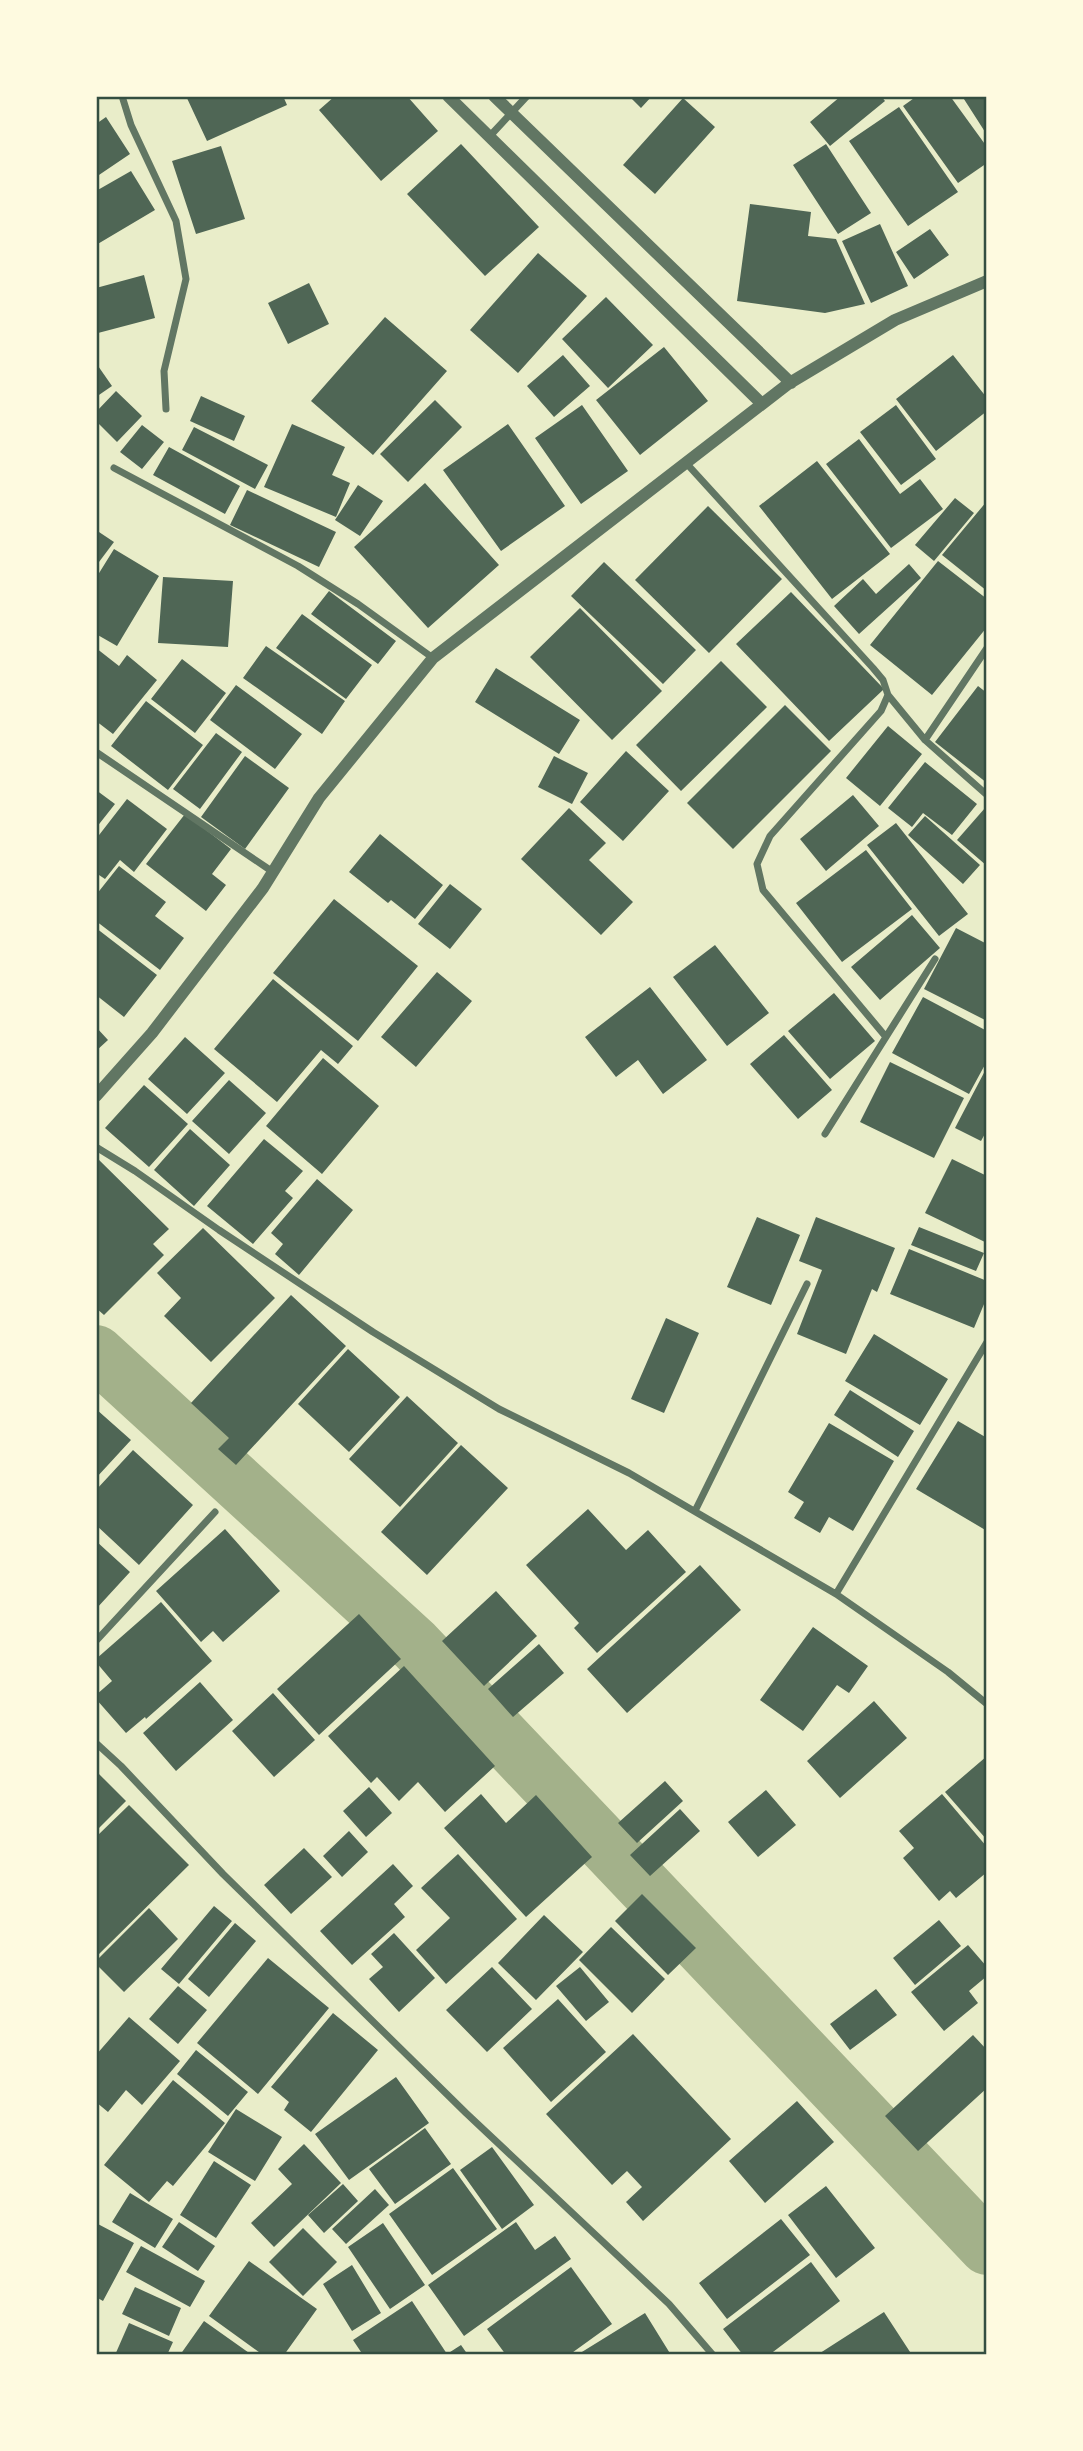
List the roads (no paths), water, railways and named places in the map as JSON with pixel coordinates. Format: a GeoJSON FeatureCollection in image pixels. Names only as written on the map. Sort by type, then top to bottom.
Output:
{"type":"FeatureCollection","features":[{"type":"Feature","properties":{"kind":"street"},"geometry":{"type":"LineString","coordinates":[[122,96],[131,125],[176,222],[186,279],[164,371],[166,409]]}},
{"type":"Feature","properties":{"kind":"street"},"geometry":{"type":"LineString","coordinates":[[448,96],[762,404]]}},
{"type":"Feature","properties":{"kind":"street"},"geometry":{"type":"LineString","coordinates":[[494,96],[790,383]]}},
{"type":"Feature","properties":{"kind":"street"},"geometry":{"type":"LineString","coordinates":[[488,138],[527,96]]}},
{"type":"Feature","properties":{"kind":"street"},"geometry":{"type":"LineString","coordinates":[[96,1096],[152,1033],[273,872],[319,799],[433,657],[790,383],[895,320],[987,281]]}},
{"type":"Feature","properties":{"kind":"street"},"geometry":{"type":"LineString","coordinates":[[687,464],[878,674],[888,695],[925,740],[987,795]]}},
{"type":"Feature","properties":{"kind":"street"},"geometry":{"type":"LineString","coordinates":[[114,468],[298,566],[433,657]]}},
{"type":"Feature","properties":{"kind":"street"},"geometry":{"type":"LineString","coordinates":[[925,740],[987,648]]}},
{"type":"Feature","properties":{"kind":"street"},"geometry":{"type":"LineString","coordinates":[[886,1037],[763,890],[757,864],[769,836],[881,711],[888,695]]}},
{"type":"Feature","properties":{"kind":"street"},"geometry":{"type":"LineString","coordinates":[[96,752],[273,872]]}},
{"type":"Feature","properties":{"kind":"street"},"geometry":{"type":"LineString","coordinates":[[825,1134],[935,959]]}},
{"type":"Feature","properties":{"kind":"street"},"geometry":{"type":"LineString","coordinates":[[96,1147],[373,1332],[499,1409],[629,1473],[836,1594],[948,1672],[987,1704]]}},
{"type":"Feature","properties":{"kind":"street"},"geometry":{"type":"LineString","coordinates":[[695,1511],[807,1284]]}},
{"type":"Feature","properties":{"kind":"street"},"geometry":{"type":"LineString","coordinates":[[836,1594],[987,1342]]}},
{"type":"Feature","properties":{"kind":"street"},"geometry":{"type":"LineString","coordinates":[[96,1641],[215,1512]]}},
{"type":"Feature","properties":{"kind":"street"},"geometry":{"type":"LineString","coordinates":[[96,1743],[223,1874],[466,2113],[668,2304],[713,2355]]}},
{"type":"Feature","properties":{"kind":"waterway"},"geometry":{"type":"LineString","coordinates":[[96,1353],[415,1645],[987,2247]]}}]}
